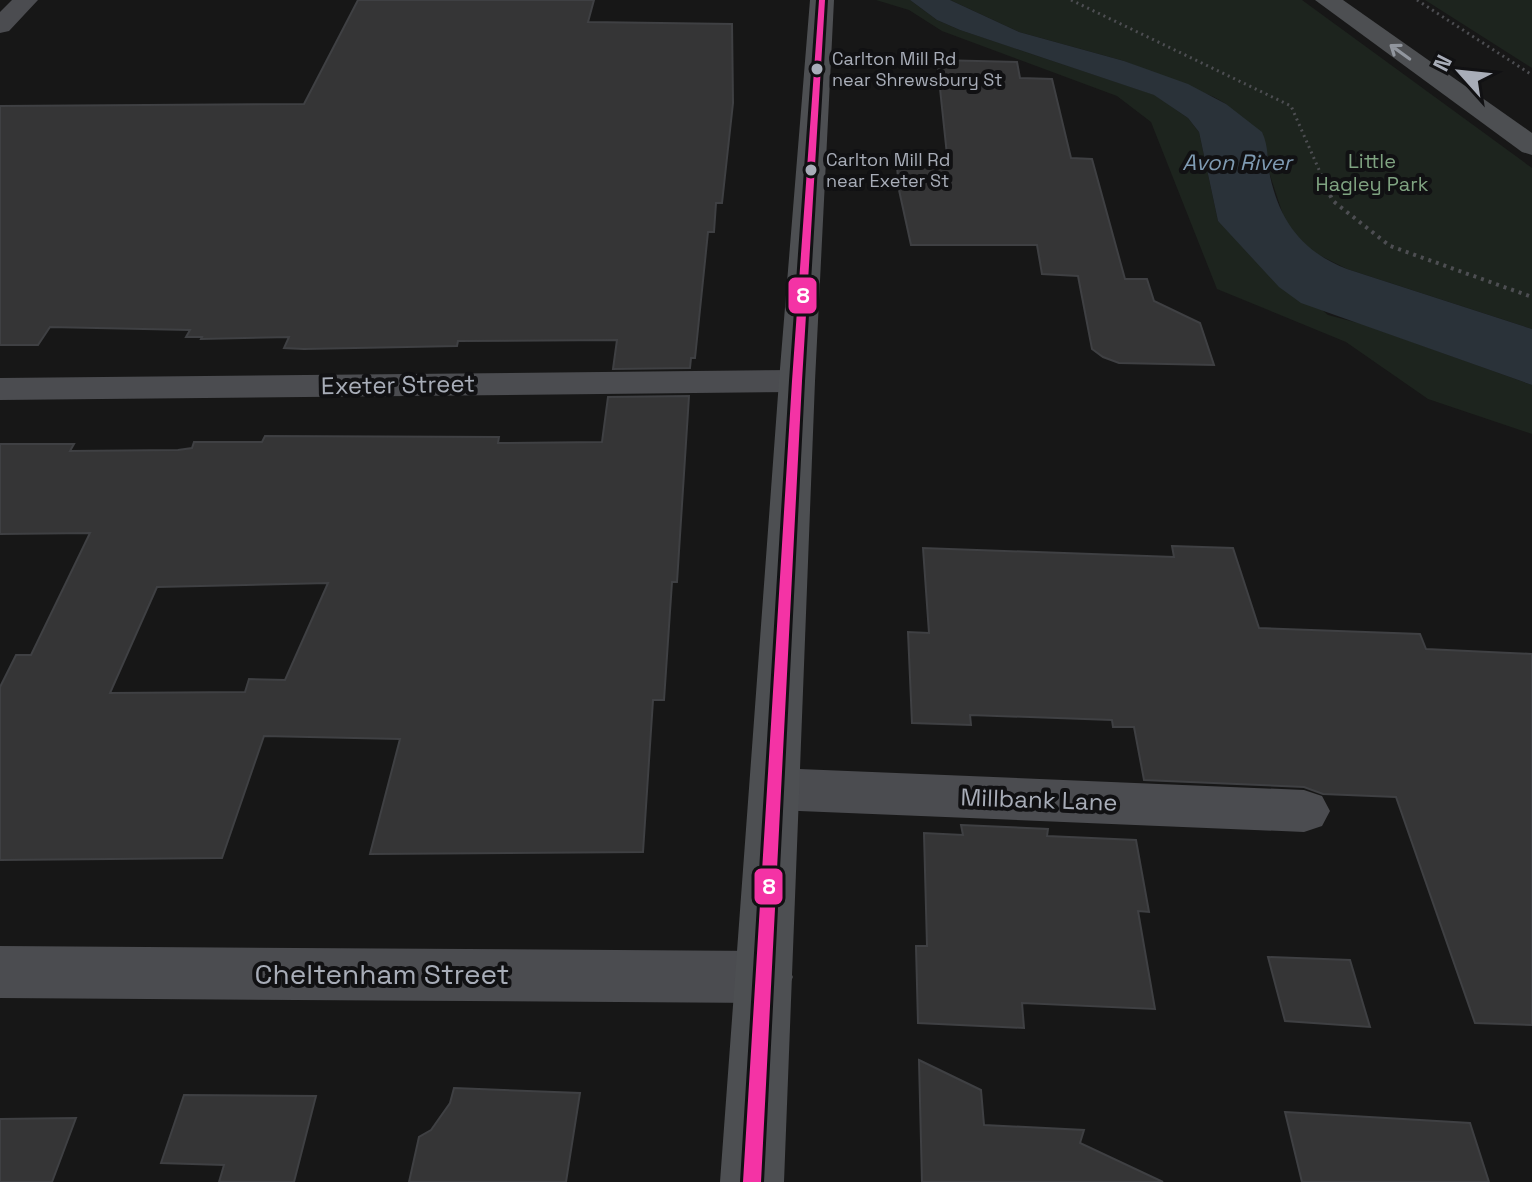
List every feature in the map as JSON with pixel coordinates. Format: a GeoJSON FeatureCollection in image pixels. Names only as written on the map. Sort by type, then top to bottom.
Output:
{"type":"FeatureCollection","features":[{"type":"Feature","properties":{"kind":"main road"},"geometry":{"type":"LineString","coordinates":[[752,1182],[797,381],[822,0]]}},
{"type":"Feature","properties":{"kind":"main road"},"geometry":{"type":"LineString","coordinates":[[1327,0],[1532,146]]}},
{"type":"Feature","properties":{"kind":"main road"},"geometry":{"type":"LineString","coordinates":[[1366,0],[1470,71]]}},
{"type":"Feature","properties":{"kind":"street"},"geometry":{"type":"LineString","coordinates":[[0,26],[15,5]]}},
{"type":"Feature","properties":{"kind":"street","name":"Exeter Street"},"geometry":{"type":"LineString","coordinates":[[0,389],[797,381]]}},
{"type":"Feature","properties":{"kind":"street","name":"Millbank Lane"},"geometry":{"type":"LineString","coordinates":[[775,789],[1304,811]]}},
{"type":"Feature","properties":{"kind":"street","name":"Cheltenham Street"},"geometry":{"type":"LineString","coordinates":[[0,972],[764,977]]}},
{"type":"Feature","properties":{"kind":"path"},"geometry":{"type":"LineString","coordinates":[[1071,0],[1291,106],[1333,201],[1390,246],[1532,297]]}},
{"type":"Feature","properties":{"kind":"path"},"geometry":{"type":"LineString","coordinates":[[1417,0],[1532,75]]}},
{"type":"Feature","properties":{"kind":"green space"},"geometry":{"type":"Polygon","coordinates":[[[876,0],[910,0],[937,20],[960,30],[1155,95],[1188,118],[1199,132],[1218,221],[1328,315],[1362,324],[1532,385],[1532,434],[1428,399],[1346,342],[1217,289],[1151,122],[1117,96],[942,31],[909,10],[876,0]]]}},
{"type":"Feature","properties":{"kind":"green space","name":"Little Hagley Park"},"geometry":{"type":"Polygon","coordinates":[[[950,0],[1302,0],[1532,168],[1532,329],[1347,269],[1313,252],[1292,232],[1284,218],[1270,175],[1268,155],[1226,104],[1214,97],[1124,61],[1019,32],[950,0]]]}},
{"type":"Feature","properties":{"kind":"green space"},"geometry":{"type":"Polygon","coordinates":[[[1425,0],[1532,0],[1532,68],[1425,0]]]}},
{"type":"Feature","properties":{"kind":"water","name":"Avon River"},"geometry":{"type":"Polygon","coordinates":[[[910,0],[950,0],[1019,32],[1124,61],[1188,84],[1226,104],[1262,132],[1274,193],[1287,221],[1306,244],[1347,269],[1532,329],[1532,385],[1301,303],[1279,287],[1218,221],[1199,132],[1188,118],[1154,95],[960,30],[937,20],[910,0]]]}},
{"type":"Feature","properties":{"kind":"building"},"geometry":{"type":"Polygon","coordinates":[[[358,0],[594,0],[588,22],[732,24],[733,103],[722,203],[716,203],[714,232],[708,232],[695,358],[691,358],[690,368],[613,369],[617,340],[458,341],[457,346],[304,349],[284,348],[289,337],[201,339],[186,337],[190,330],[50,327],[38,345],[0,345],[0,106],[304,104],[358,0]]]}},
{"type":"Feature","properties":{"kind":"building"},"geometry":{"type":"Polygon","coordinates":[[[937,60],[1017,62],[1020,78],[1052,79],[1071,158],[1092,159],[1125,279],[1147,279],[1154,301],[1200,323],[1214,365],[1119,363],[1103,357],[1092,349],[1078,276],[1042,274],[1037,245],[911,245],[899,190],[896,154],[947,155],[937,60]]]}},
{"type":"Feature","properties":{"kind":"building"},"geometry":{"type":"Polygon","coordinates":[[[689,396],[677,582],[672,582],[664,700],[653,700],[643,852],[370,854],[400,739],[264,736],[222,858],[0,860],[0,687],[16,655],[31,655],[90,533],[0,534],[0,444],[74,444],[70,451],[178,450],[192,448],[194,442],[262,442],[265,436],[499,437],[498,443],[602,442],[608,397],[689,396]],[[328,583],[157,587],[110,693],[245,692],[249,679],[285,680],[328,583]]]}},
{"type":"Feature","properties":{"kind":"building"},"geometry":{"type":"Polygon","coordinates":[[[1172,546],[1233,548],[1259,628],[1420,634],[1426,649],[1532,654],[1532,1025],[1475,1023],[1396,797],[1323,794],[1304,787],[1144,780],[1134,727],[1113,727],[1112,720],[970,715],[971,725],[912,723],[908,632],[929,633],[923,548],[1174,557],[1172,546]]]}},
{"type":"Feature","properties":{"kind":"building"},"geometry":{"type":"Polygon","coordinates":[[[961,825],[1048,829],[1047,836],[1136,840],[1149,912],[1138,911],[1155,1009],[1022,1003],[1024,1028],[918,1023],[916,946],[927,946],[924,833],[963,835],[961,825]]]}},
{"type":"Feature","properties":{"kind":"building"},"geometry":{"type":"Polygon","coordinates":[[[1268,957],[1350,960],[1370,1027],[1285,1021],[1268,957]]]}},
{"type":"Feature","properties":{"kind":"building"},"geometry":{"type":"Polygon","coordinates":[[[919,1060],[981,1090],[984,1125],[1084,1130],[1080,1143],[1163,1182],[922,1182],[919,1060]]]}},
{"type":"Feature","properties":{"kind":"building"},"geometry":{"type":"Polygon","coordinates":[[[454,1088],[580,1093],[566,1182],[409,1182],[419,1137],[431,1130],[450,1103],[454,1088]]]}},
{"type":"Feature","properties":{"kind":"building"},"geometry":{"type":"Polygon","coordinates":[[[184,1095],[316,1096],[294,1182],[219,1182],[224,1165],[161,1163],[184,1095]]]}},
{"type":"Feature","properties":{"kind":"building"},"geometry":{"type":"Polygon","coordinates":[[[1285,1112],[1470,1123],[1489,1182],[1302,1182],[1285,1112]]]}},
{"type":"Feature","properties":{"kind":"building"},"geometry":{"type":"Polygon","coordinates":[[[76,1118],[52,1182],[0,1182],[0,1119],[76,1118]]]}},
{"type":"Feature","properties":{"kind":"transit line","name":"8"},"geometry":{"type":"LineString","coordinates":[[752,1182],[797,381],[822,0]]}},
{"type":"Feature","properties":{"kind":"place","name":"Carlton Mill Rd near Shrewsbury St"},"geometry":{"type":"Point","coordinates":[817,69]}},
{"type":"Feature","properties":{"kind":"place","name":"Carlton Mill Rd near Exeter St"},"geometry":{"type":"Point","coordinates":[811,170]}}]}
